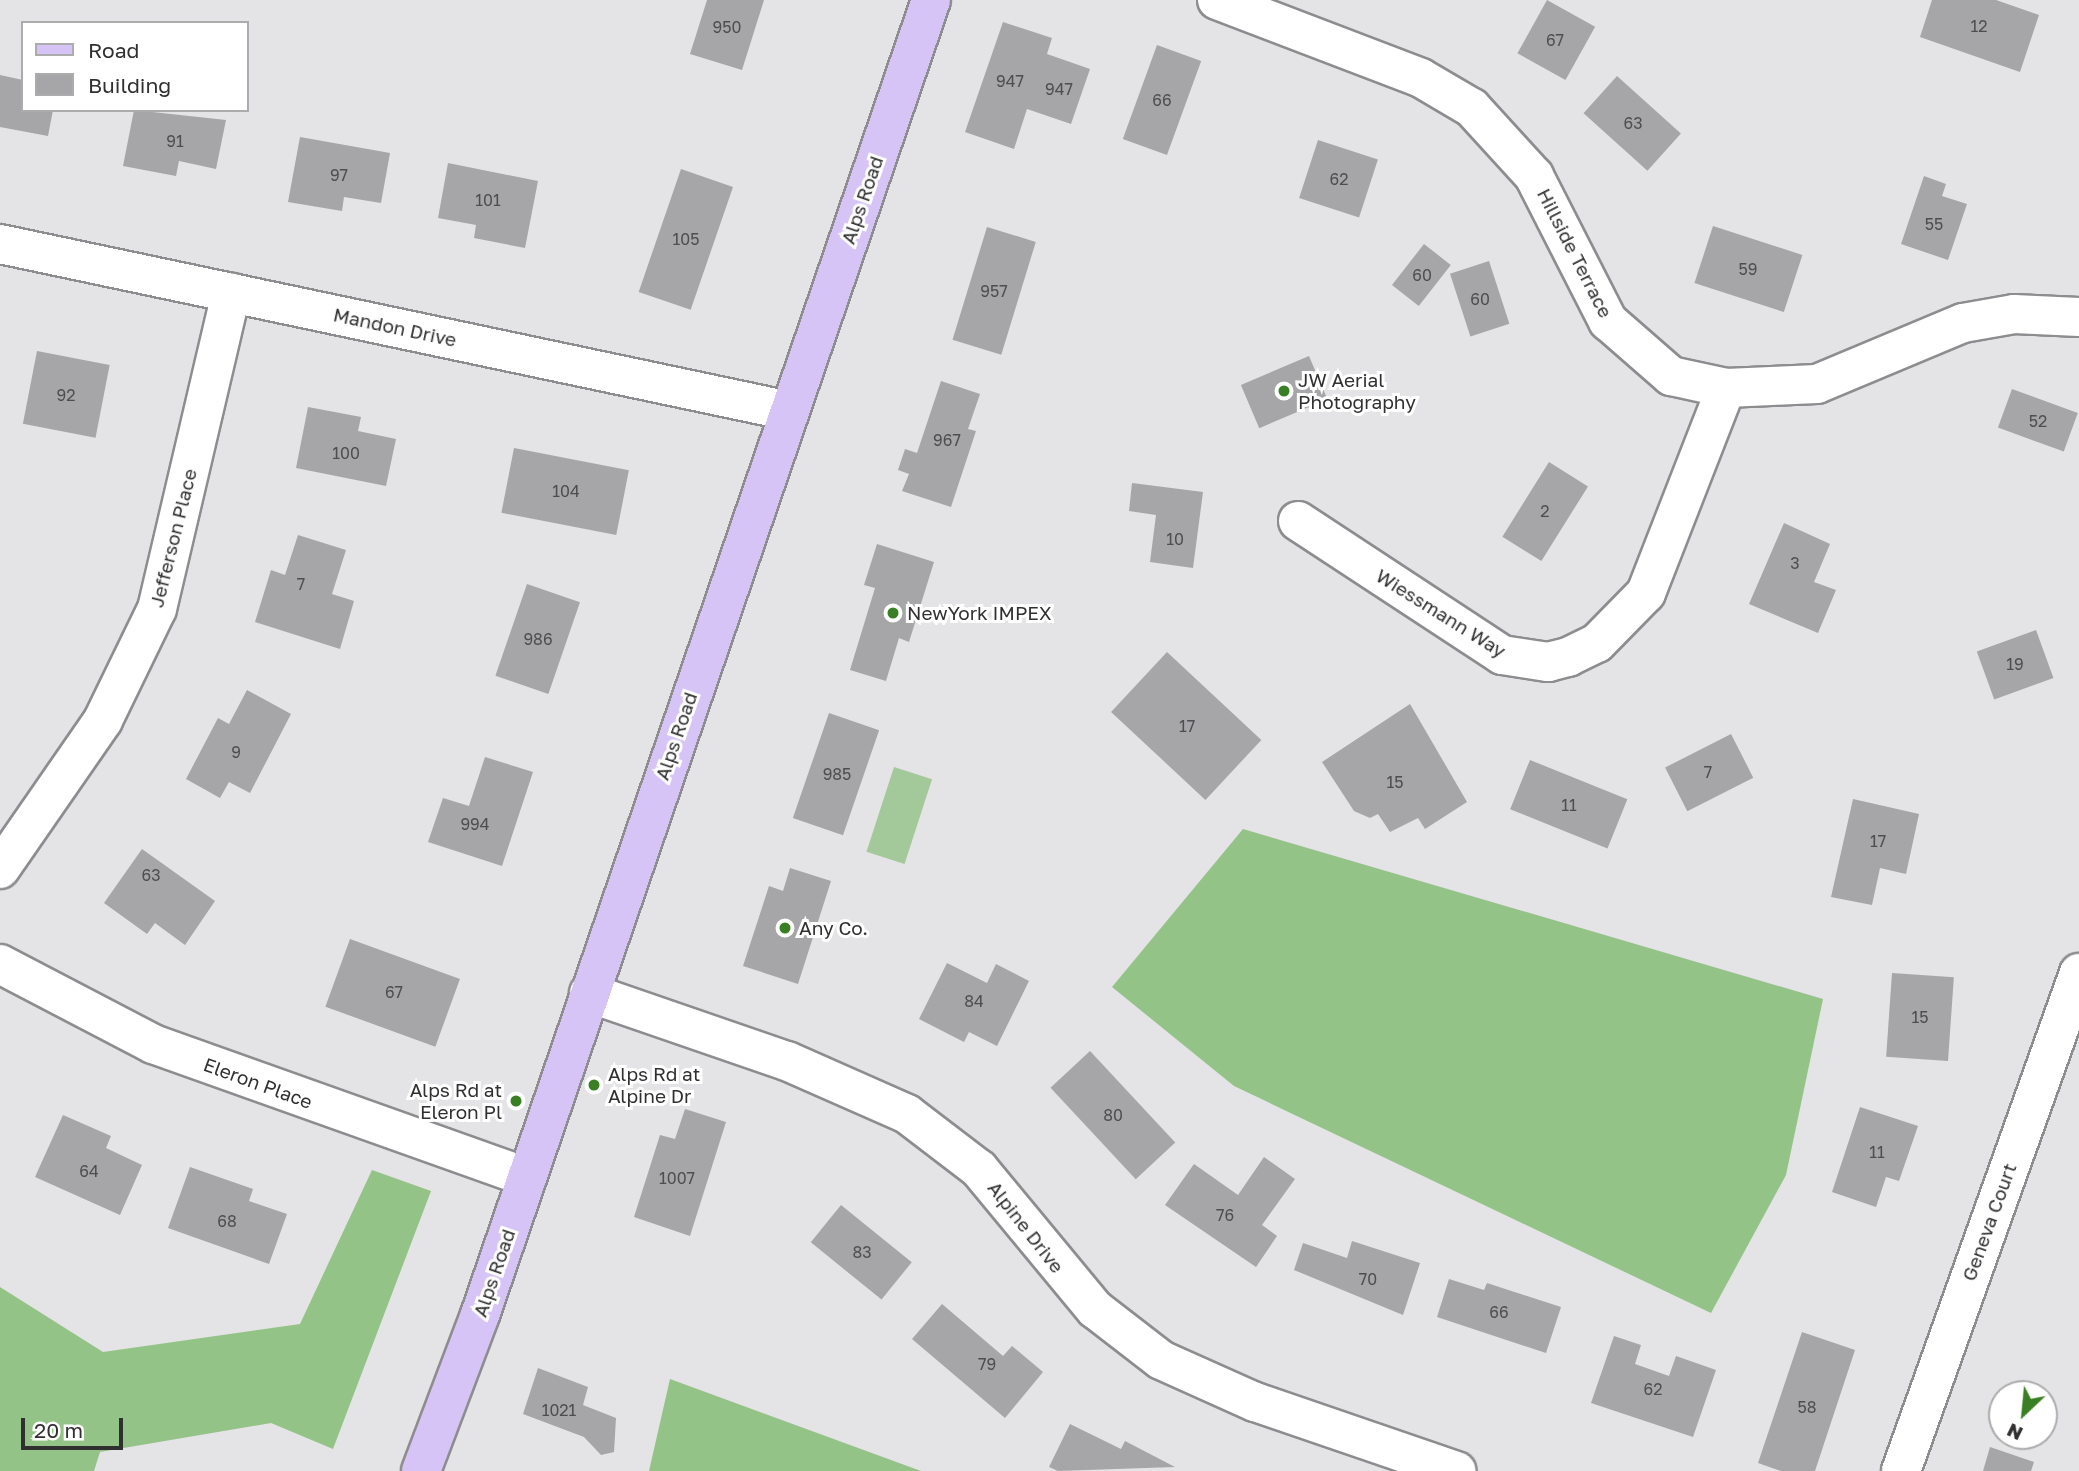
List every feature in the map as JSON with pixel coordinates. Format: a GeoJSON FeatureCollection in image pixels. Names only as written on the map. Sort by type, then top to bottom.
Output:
{"type":"FeatureCollection","features":[{"type":"Feature","properties":{"kind":"main road","name":"Alps Road"},"geometry":{"type":"LineString","coordinates":[[421,1471],[527,1177],[931,0]]}},
{"type":"Feature","properties":{"kind":"street","name":"Hillside Terrace"},"geometry":{"type":"LineString","coordinates":[[1217,0],[1421,78],[1472,108],[1534,176],[1608,321],[1671,376],[1726,388],[1817,384],[1963,323],[2014,314],[2079,317]]}},
{"type":"Feature","properties":{"kind":"street","name":"Mandon Drive"},"geometry":{"type":"LineString","coordinates":[[0,244],[790,411]]}},
{"type":"Feature","properties":{"kind":"street","name":"Jefferson Place"},"geometry":{"type":"LineString","coordinates":[[0,869],[103,720],[157,609],[231,293]]}},
{"type":"Feature","properties":{"kind":"street","name":"Wiessmann Way"},"geometry":{"type":"LineString","coordinates":[[1298,521],[1502,655],[1548,662],[1568,657],[1597,643],[1646,593],[1726,388]]}},
{"type":"Feature","properties":{"kind":"street","name":"Eleron Place"},"geometry":{"type":"LineString","coordinates":[[0,964],[153,1044],[527,1177]]}},
{"type":"Feature","properties":{"kind":"street","name":"Geneva Court"},"geometry":{"type":"LineString","coordinates":[[1901,1471],[2079,973]]}},
{"type":"Feature","properties":{"kind":"street","name":"Alpine Drive"},"geometry":{"type":"LineString","coordinates":[[589,993],[776,1057],[907,1114],[979,1169],[1094,1309],[1161,1360],[1232,1393],[1456,1471]]}},
{"type":"Feature","properties":{"kind":"green space"},"geometry":{"type":"Polygon","coordinates":[[[894,767],[932,779],[905,864],[866,852],[894,767]]]}},
{"type":"Feature","properties":{"kind":"green space"},"geometry":{"type":"Polygon","coordinates":[[[1243,829],[1823,999],[1786,1175],[1711,1313],[1234,1086],[1112,987],[1243,829]]]}},
{"type":"Feature","properties":{"kind":"green space"},"geometry":{"type":"Polygon","coordinates":[[[372,1170],[431,1191],[333,1449],[271,1423],[100,1452],[94,1471],[0,1471],[0,1287],[103,1352],[300,1324],[372,1170]]]}},
{"type":"Feature","properties":{"kind":"green space"},"geometry":{"type":"Polygon","coordinates":[[[670,1379],[921,1471],[649,1471],[670,1379]]]}},
{"type":"Feature","properties":{"kind":"building"},"geometry":{"type":"Polygon","coordinates":[[[707,0],[764,0],[742,70],[690,54],[707,0]]]}},
{"type":"Feature","properties":{"kind":"building"},"geometry":{"type":"Polygon","coordinates":[[[1547,0],[1595,27],[1566,80],[1517,53],[1547,0]]]}},
{"type":"Feature","properties":{"kind":"building"},"geometry":{"type":"Polygon","coordinates":[[[1932,0],[1996,0],[2039,15],[2020,72],[1920,37],[1932,0]]]}},
{"type":"Feature","properties":{"kind":"building"},"geometry":{"type":"Polygon","coordinates":[[[1003,22],[1052,38],[1047,54],[1090,69],[1071,124],[1027,109],[1014,149],[965,132],[1003,22]]]}},
{"type":"Feature","properties":{"kind":"building"},"geometry":{"type":"Polygon","coordinates":[[[1157,45],[1201,61],[1167,155],[1123,139],[1157,45]]]}},
{"type":"Feature","properties":{"kind":"building"},"geometry":{"type":"Polygon","coordinates":[[[0,75],[21,80],[21,112],[53,112],[48,136],[0,127],[0,75]]]}},
{"type":"Feature","properties":{"kind":"building"},"geometry":{"type":"Polygon","coordinates":[[[1617,76],[1681,134],[1647,171],[1584,113],[1617,76]]]}},
{"type":"Feature","properties":{"kind":"building"},"geometry":{"type":"Polygon","coordinates":[[[134,112],[226,120],[216,169],[179,161],[176,176],[123,166],[134,112]]]}},
{"type":"Feature","properties":{"kind":"building"},"geometry":{"type":"Polygon","coordinates":[[[300,137],[390,153],[381,203],[344,197],[342,211],[288,202],[300,137]]]}},
{"type":"Feature","properties":{"kind":"building"},"geometry":{"type":"Polygon","coordinates":[[[1318,140],[1378,159],[1359,217],[1299,198],[1318,140]]]}},
{"type":"Feature","properties":{"kind":"building"},"geometry":{"type":"Polygon","coordinates":[[[448,163],[538,181],[525,248],[474,238],[476,225],[438,218],[448,163]]]}},
{"type":"Feature","properties":{"kind":"building"},"geometry":{"type":"Polygon","coordinates":[[[681,169],[733,187],[691,310],[639,292],[681,169]]]}},
{"type":"Feature","properties":{"kind":"building"},"geometry":{"type":"Polygon","coordinates":[[[1924,176],[1946,184],[1942,196],[1967,204],[1948,260],[1901,244],[1924,176]]]}},
{"type":"Feature","properties":{"kind":"building"},"geometry":{"type":"Polygon","coordinates":[[[1713,226],[1802,255],[1784,312],[1694,283],[1713,226]]]}},
{"type":"Feature","properties":{"kind":"building"},"geometry":{"type":"Polygon","coordinates":[[[987,227],[1036,242],[1001,355],[953,340],[987,227]]]}},
{"type":"Feature","properties":{"kind":"building"},"geometry":{"type":"Polygon","coordinates":[[[1424,244],[1451,265],[1419,306],[1392,285],[1424,244]]]}},
{"type":"Feature","properties":{"kind":"building"},"geometry":{"type":"Polygon","coordinates":[[[1489,261],[1509,324],[1470,336],[1450,274],[1489,261]]]}},
{"type":"Feature","properties":{"kind":"building"},"geometry":{"type":"Polygon","coordinates":[[[37,351],[110,365],[96,438],[23,424],[37,351]]]}},
{"type":"Feature","properties":{"kind":"building","name":"JW Aerial Photography"},"geometry":{"type":"Polygon","coordinates":[[[1309,356],[1327,399],[1259,428],[1241,385],[1309,356]]]}},
{"type":"Feature","properties":{"kind":"building"},"geometry":{"type":"Polygon","coordinates":[[[941,381],[980,394],[968,429],[976,431],[951,507],[902,491],[909,474],[898,470],[905,449],[917,453],[941,381]]]}},
{"type":"Feature","properties":{"kind":"building"},"geometry":{"type":"Polygon","coordinates":[[[2012,389],[2078,413],[2064,451],[1998,428],[2012,389]]]}},
{"type":"Feature","properties":{"kind":"building"},"geometry":{"type":"Polygon","coordinates":[[[308,407],[361,417],[358,431],[396,439],[386,486],[296,468],[308,407]]]}},
{"type":"Feature","properties":{"kind":"building"},"geometry":{"type":"Polygon","coordinates":[[[514,448],[629,470],[616,535],[501,513],[514,448]]]}},
{"type":"Feature","properties":{"kind":"building"},"geometry":{"type":"Polygon","coordinates":[[[1549,462],[1588,486],[1541,561],[1502,537],[1549,462]]]}},
{"type":"Feature","properties":{"kind":"building"},"geometry":{"type":"Polygon","coordinates":[[[1132,483],[1203,492],[1193,568],[1150,562],[1156,515],[1129,511],[1132,483]]]}},
{"type":"Feature","properties":{"kind":"building"},"geometry":{"type":"Polygon","coordinates":[[[1784,523],[1830,544],[1814,582],[1836,590],[1818,633],[1749,604],[1784,523]]]}},
{"type":"Feature","properties":{"kind":"building"},"geometry":{"type":"Polygon","coordinates":[[[298,535],[346,550],[332,594],[354,601],[340,649],[255,622],[271,570],[285,575],[298,535]]]}},
{"type":"Feature","properties":{"kind":"building","name":"NewYork IMPEX"},"geometry":{"type":"Polygon","coordinates":[[[877,544],[934,562],[909,642],[899,638],[886,681],[850,670],[875,588],[864,585],[877,544]]]}},
{"type":"Feature","properties":{"kind":"building"},"geometry":{"type":"Polygon","coordinates":[[[527,584],[580,602],[548,694],[495,676],[527,584]]]}},
{"type":"Feature","properties":{"kind":"building"},"geometry":{"type":"Polygon","coordinates":[[[2036,630],[2053,678],[1994,699],[1977,652],[2036,630]]]}},
{"type":"Feature","properties":{"kind":"building"},"geometry":{"type":"Polygon","coordinates":[[[1167,652],[1261,740],[1205,800],[1111,712],[1167,652]]]}},
{"type":"Feature","properties":{"kind":"building"},"geometry":{"type":"Polygon","coordinates":[[[247,690],[291,714],[250,793],[229,782],[220,798],[186,779],[218,718],[229,724],[247,690]]]}},
{"type":"Feature","properties":{"kind":"building"},"geometry":{"type":"Polygon","coordinates":[[[1410,704],[1467,802],[1425,829],[1418,818],[1390,832],[1378,814],[1370,818],[1354,811],[1322,762],[1410,704]]]}},
{"type":"Feature","properties":{"kind":"building"},"geometry":{"type":"Polygon","coordinates":[[[829,713],[879,730],[843,835],[793,818],[829,713]]]}},
{"type":"Feature","properties":{"kind":"building"},"geometry":{"type":"Polygon","coordinates":[[[1731,734],[1753,778],[1687,811],[1665,768],[1731,734]]]}},
{"type":"Feature","properties":{"kind":"building"},"geometry":{"type":"Polygon","coordinates":[[[485,757],[533,772],[502,866],[428,842],[443,798],[469,806],[485,757]]]}},
{"type":"Feature","properties":{"kind":"building"},"geometry":{"type":"Polygon","coordinates":[[[1530,760],[1627,799],[1608,848],[1510,809],[1530,760]]]}},
{"type":"Feature","properties":{"kind":"building"},"geometry":{"type":"Polygon","coordinates":[[[1853,799],[1919,814],[1906,874],[1880,868],[1872,905],[1831,897],[1853,799]]]}},
{"type":"Feature","properties":{"kind":"building"},"geometry":{"type":"Polygon","coordinates":[[[142,849],[215,901],[185,945],[155,923],[147,934],[104,903],[142,849]]]}},
{"type":"Feature","properties":{"kind":"building","name":"Any Co."},"geometry":{"type":"Polygon","coordinates":[[[790,868],[831,881],[798,984],[743,966],[769,886],[783,891],[790,868]]]}},
{"type":"Feature","properties":{"kind":"building"},"geometry":{"type":"Polygon","coordinates":[[[350,939],[460,979],[435,1047],[325,1007],[350,939]]]}},
{"type":"Feature","properties":{"kind":"building"},"geometry":{"type":"Polygon","coordinates":[[[947,963],[987,983],[996,964],[1029,981],[997,1046],[969,1032],[964,1042],[919,1019],[947,963]]]}},
{"type":"Feature","properties":{"kind":"building"},"geometry":{"type":"Polygon","coordinates":[[[1892,973],[1954,977],[1948,1061],[1886,1057],[1892,973]]]}},
{"type":"Feature","properties":{"kind":"building"},"geometry":{"type":"Polygon","coordinates":[[[1090,1051],[1175,1142],[1136,1179],[1051,1088],[1090,1051]]]}},
{"type":"Feature","properties":{"kind":"building"},"geometry":{"type":"Polygon","coordinates":[[[1860,1107],[1918,1126],[1899,1181],[1886,1177],[1876,1207],[1832,1192],[1860,1107]]]}},
{"type":"Feature","properties":{"kind":"building"},"geometry":{"type":"Polygon","coordinates":[[[685,1109],[726,1122],[690,1236],[634,1217],[660,1135],[675,1139],[685,1109]]]}},
{"type":"Feature","properties":{"kind":"building"},"geometry":{"type":"Polygon","coordinates":[[[63,1115],[111,1136],[106,1148],[142,1165],[120,1215],[35,1177],[63,1115]]]}},
{"type":"Feature","properties":{"kind":"building"},"geometry":{"type":"Polygon","coordinates":[[[1264,1157],[1295,1179],[1262,1225],[1277,1236],[1256,1267],[1165,1205],[1194,1164],[1238,1195],[1264,1157]]]}},
{"type":"Feature","properties":{"kind":"building"},"geometry":{"type":"Polygon","coordinates":[[[190,1167],[253,1189],[249,1201],[287,1214],[269,1264],[168,1228],[190,1167]]]}},
{"type":"Feature","properties":{"kind":"building"},"geometry":{"type":"Polygon","coordinates":[[[841,1205],[912,1262],[882,1300],[811,1242],[841,1205]]]}},
{"type":"Feature","properties":{"kind":"building"},"geometry":{"type":"Polygon","coordinates":[[[1352,1241],[1420,1263],[1403,1315],[1294,1270],[1303,1243],[1347,1258],[1352,1241]]]}},
{"type":"Feature","properties":{"kind":"building"},"geometry":{"type":"Polygon","coordinates":[[[1449,1279],[1484,1290],[1487,1283],[1561,1307],[1546,1353],[1437,1317],[1449,1279]]]}},
{"type":"Feature","properties":{"kind":"building"},"geometry":{"type":"Polygon","coordinates":[[[942,1304],[1003,1356],[1012,1346],[1043,1372],[1005,1418],[912,1339],[942,1304]]]}},
{"type":"Feature","properties":{"kind":"building"},"geometry":{"type":"Polygon","coordinates":[[[1802,1332],[1855,1350],[1815,1471],[1781,1471],[1758,1463],[1802,1332]]]}},
{"type":"Feature","properties":{"kind":"building"},"geometry":{"type":"Polygon","coordinates":[[[1614,1336],[1641,1345],[1635,1364],[1669,1376],[1676,1356],[1716,1370],[1693,1437],[1591,1403],[1614,1336]]]}},
{"type":"Feature","properties":{"kind":"building"},"geometry":{"type":"Polygon","coordinates":[[[538,1368],[588,1387],[583,1405],[616,1418],[614,1452],[601,1455],[584,1437],[523,1414],[538,1368]]]}},
{"type":"Feature","properties":{"kind":"building"},"geometry":{"type":"Polygon","coordinates":[[[1070,1424],[1121,1449],[1125,1441],[1175,1467],[1058,1471],[1049,1467],[1070,1424]]]}},
{"type":"Feature","properties":{"kind":"building"},"geometry":{"type":"Polygon","coordinates":[[[1989,1450],[1999,1450],[2034,1462],[2031,1471],[1983,1471],[1989,1450]]]}},
{"type":"Feature","properties":{"kind":"place","name":"JW Aerial Photography"},"geometry":{"type":"Point","coordinates":[1284,391]}},
{"type":"Feature","properties":{"kind":"place","name":"NewYork IMPEX"},"geometry":{"type":"Point","coordinates":[893,613]}},
{"type":"Feature","properties":{"kind":"place","name":"Any Co."},"geometry":{"type":"Point","coordinates":[785,928]}},
{"type":"Feature","properties":{"kind":"place","name":"Alps Rd at Alpine Dr"},"geometry":{"type":"Point","coordinates":[594,1085]}},
{"type":"Feature","properties":{"kind":"place","name":"Alps Rd at Eleron Pl"},"geometry":{"type":"Point","coordinates":[516,1101]}}]}
